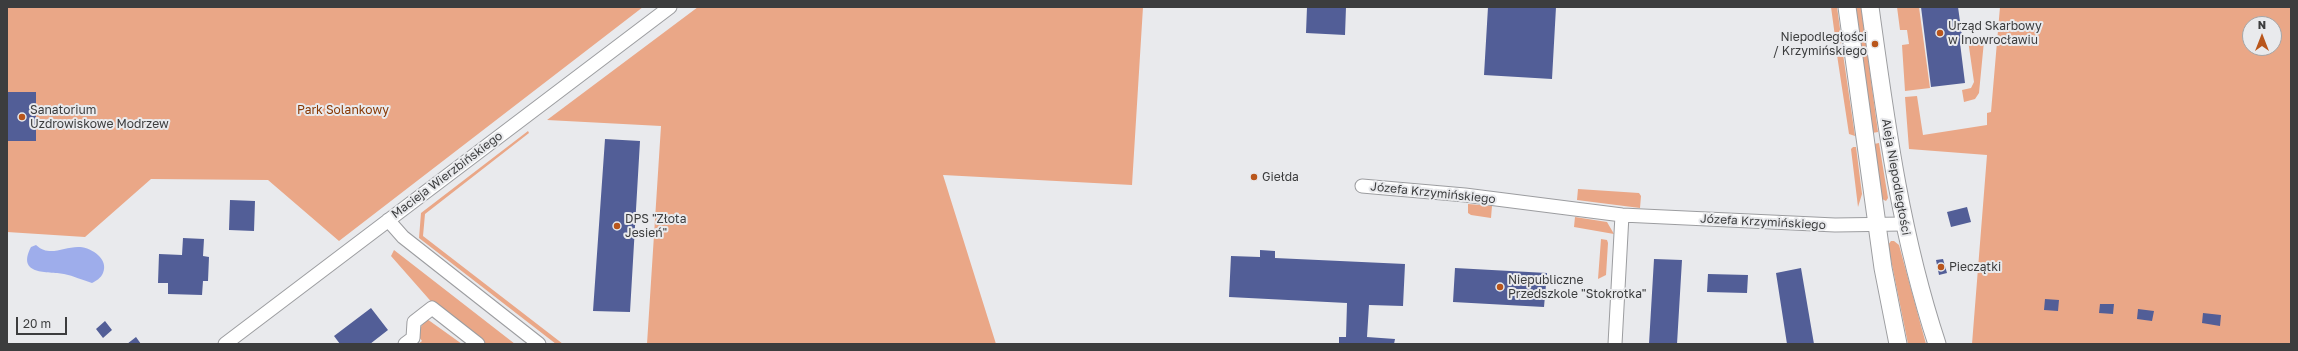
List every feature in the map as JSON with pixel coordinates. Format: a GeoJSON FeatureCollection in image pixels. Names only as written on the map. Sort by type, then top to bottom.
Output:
{"type":"FeatureCollection","features":[{"type":"Feature","properties":{"kind":"street","name":"Macieja Wierzbińskiego"},"geometry":{"type":"LineString","coordinates":[[225,344],[670,7]]}},
{"type":"Feature","properties":{"kind":"street","name":"Aleja Niepodległości"},"geometry":{"type":"LineString","coordinates":[[1847,7],[1876,226],[1898,344]]}},
{"type":"Feature","properties":{"kind":"street","name":"Aleja Niepodległości"},"geometry":{"type":"LineString","coordinates":[[1870,7],[1887,136],[1903,224],[1924,305],[1937,344]]}},
{"type":"Feature","properties":{"kind":"street","name":"Józefa Krzymińskiego"},"geometry":{"type":"LineString","coordinates":[[1362,186],[1465,195],[1622,215],[1876,226],[1903,224]]}},
{"type":"Feature","properties":{"kind":"street"},"geometry":{"type":"LineString","coordinates":[[1614,344],[1622,215]]}},
{"type":"Feature","properties":{"kind":"street"},"geometry":{"type":"LineString","coordinates":[[388,220],[403,237],[538,344]]}},
{"type":"Feature","properties":{"kind":"street"},"geometry":{"type":"LineString","coordinates":[[405,344],[413,338],[414,322],[432,308],[478,344]]}},
{"type":"Feature","properties":{"kind":"green space","name":"Park Solankowy"},"geometry":{"type":"Polygon","coordinates":[[[7,7],[643,7],[339,241],[268,180],[151,179],[85,237],[7,232],[7,7]]]}},
{"type":"Feature","properties":{"kind":"green space"},"geometry":{"type":"Polygon","coordinates":[[[698,7],[1143,7],[1132,185],[943,175],[996,344],[647,344],[661,126],[547,120],[698,7]]]}},
{"type":"Feature","properties":{"kind":"green space"},"geometry":{"type":"Polygon","coordinates":[[[1831,7],[1837,7],[1842,43],[1836,44],[1831,7]]]}},
{"type":"Feature","properties":{"kind":"green space"},"geometry":{"type":"Polygon","coordinates":[[[1855,7],[1861,7],[1878,132],[1872,133],[1855,7]]]}},
{"type":"Feature","properties":{"kind":"green space"},"geometry":{"type":"Polygon","coordinates":[[[1897,7],[1919,7],[1930,88],[1905,91],[1902,45],[1909,44],[1907,30],[1900,30],[1897,7]]]}},
{"type":"Feature","properties":{"kind":"green space"},"geometry":{"type":"Polygon","coordinates":[[[2000,7],[2291,7],[2291,344],[1972,344],[1987,155],[1909,149],[1905,97],[1917,96],[1923,135],[1987,125],[1987,113],[1991,112],[2000,7]]]}},
{"type":"Feature","properties":{"kind":"green space"},"geometry":{"type":"Polygon","coordinates":[[[1981,39],[1984,41],[1979,93],[1975,99],[1964,102],[1962,90],[1971,88],[1974,82],[1968,40],[1981,39]]]}},
{"type":"Feature","properties":{"kind":"green space"},"geometry":{"type":"Polygon","coordinates":[[[1843,54],[1855,136],[1849,134],[1837,55],[1843,54]]]}},
{"type":"Feature","properties":{"kind":"green space"},"geometry":{"type":"Polygon","coordinates":[[[528,131],[529,133],[425,214],[423,236],[563,344],[556,344],[419,238],[421,213],[528,131]]]}},
{"type":"Feature","properties":{"kind":"green space"},"geometry":{"type":"Polygon","coordinates":[[[1879,143],[1888,198],[1886,201],[1882,199],[1874,144],[1879,143]]]}},
{"type":"Feature","properties":{"kind":"green space"},"geometry":{"type":"Polygon","coordinates":[[[1856,147],[1862,194],[1858,207],[1851,149],[1856,147]]]}},
{"type":"Feature","properties":{"kind":"green space"},"geometry":{"type":"Polygon","coordinates":[[[1578,189],[1639,193],[1641,196],[1640,208],[1577,200],[1578,189]]]}},
{"type":"Feature","properties":{"kind":"green space"},"geometry":{"type":"Polygon","coordinates":[[[1468,204],[1492,206],[1491,218],[1471,215],[1468,213],[1468,204]]]}},
{"type":"Feature","properties":{"kind":"green space"},"geometry":{"type":"Polygon","coordinates":[[[1575,217],[1607,222],[1614,234],[1574,227],[1575,217]]]}},
{"type":"Feature","properties":{"kind":"green space"},"geometry":{"type":"Polygon","coordinates":[[[1601,239],[1607,240],[1608,243],[1606,275],[1598,279],[1601,239]]]}},
{"type":"Feature","properties":{"kind":"green space"},"geometry":{"type":"Polygon","coordinates":[[[1891,241],[1894,241],[1899,245],[1926,344],[1908,344],[1888,245],[1891,241]]]}},
{"type":"Feature","properties":{"kind":"green space"},"geometry":{"type":"Polygon","coordinates":[[[394,250],[515,344],[484,344],[435,306],[391,256],[394,250]]]}},
{"type":"Feature","properties":{"kind":"green space"},"geometry":{"type":"Polygon","coordinates":[[[427,319],[462,344],[418,344],[422,341],[416,333],[427,319]]]}},
{"type":"Feature","properties":{"kind":"water"},"geometry":{"type":"Polygon","coordinates":[[[36,245],[47,251],[74,247],[90,250],[102,259],[104,263],[103,273],[100,278],[92,283],[64,274],[36,270],[28,263],[27,256],[31,247],[36,245]]]}},
{"type":"Feature","properties":{"kind":"building"},"geometry":{"type":"Polygon","coordinates":[[[1307,7],[1346,7],[1345,35],[1306,33],[1307,7]]]}},
{"type":"Feature","properties":{"kind":"building"},"geometry":{"type":"Polygon","coordinates":[[[1488,7],[1556,7],[1552,79],[1484,75],[1488,7]]]}},
{"type":"Feature","properties":{"kind":"building"},"geometry":{"type":"Polygon","coordinates":[[[1921,7],[1958,7],[1963,43],[1960,43],[1965,83],[1931,87],[1921,7]]]}},
{"type":"Feature","properties":{"kind":"building","name":"Sanatorium Uzdrowiskowe Modrzew"},"geometry":{"type":"Polygon","coordinates":[[[7,92],[36,92],[36,141],[7,141],[7,92]]]}},
{"type":"Feature","properties":{"kind":"building","name":"DPS \"Złota Jesień\""},"geometry":{"type":"Polygon","coordinates":[[[605,139],[640,141],[630,312],[593,311],[605,139]]]}},
{"type":"Feature","properties":{"kind":"building"},"geometry":{"type":"Polygon","coordinates":[[[230,200],[255,201],[254,231],[229,230],[230,200]]]}},
{"type":"Feature","properties":{"kind":"building"},"geometry":{"type":"Polygon","coordinates":[[[1967,207],[1971,222],[1951,227],[1947,212],[1967,207]]]}},
{"type":"Feature","properties":{"kind":"building"},"geometry":{"type":"Polygon","coordinates":[[[183,238],[204,239],[203,256],[209,257],[208,281],[203,281],[202,295],[168,294],[168,283],[158,283],[159,254],[182,255],[183,238]]]}},
{"type":"Feature","properties":{"kind":"building"},"geometry":{"type":"Polygon","coordinates":[[[1260,250],[1275,251],[1275,258],[1405,264],[1403,306],[1369,305],[1367,337],[1395,339],[1394,344],[1339,344],[1339,337],[1346,337],[1347,303],[1229,297],[1231,256],[1260,257],[1260,250]]]}},
{"type":"Feature","properties":{"kind":"building"},"geometry":{"type":"Polygon","coordinates":[[[1654,259],[1682,260],[1677,344],[1649,344],[1654,259]]]}},
{"type":"Feature","properties":{"kind":"building","name":"Pieczątki"},"geometry":{"type":"Polygon","coordinates":[[[1943,259],[1947,273],[1939,275],[1936,260],[1943,259]]]}},
{"type":"Feature","properties":{"kind":"building","name":"Niepubliczne Przedszkole \"Stokrotka\""},"geometry":{"type":"Polygon","coordinates":[[[1455,268],[1547,273],[1544,307],[1453,302],[1455,268]]]}},
{"type":"Feature","properties":{"kind":"building"},"geometry":{"type":"Polygon","coordinates":[[[1801,268],[1814,344],[1787,344],[1776,273],[1801,268]]]}},
{"type":"Feature","properties":{"kind":"building"},"geometry":{"type":"Polygon","coordinates":[[[1708,274],[1748,275],[1747,293],[1707,292],[1708,274]]]}},
{"type":"Feature","properties":{"kind":"building"},"geometry":{"type":"Polygon","coordinates":[[[2045,299],[2059,300],[2058,311],[2044,310],[2045,299]]]}},
{"type":"Feature","properties":{"kind":"building"},"geometry":{"type":"Polygon","coordinates":[[[2100,304],[2114,304],[2113,314],[2099,313],[2100,304]]]}},
{"type":"Feature","properties":{"kind":"building"},"geometry":{"type":"Polygon","coordinates":[[[371,308],[388,330],[370,344],[340,344],[334,336],[371,308]]]}},
{"type":"Feature","properties":{"kind":"building"},"geometry":{"type":"Polygon","coordinates":[[[2138,309],[2154,311],[2152,321],[2137,319],[2138,309]]]}},
{"type":"Feature","properties":{"kind":"building"},"geometry":{"type":"Polygon","coordinates":[[[2203,313],[2221,315],[2220,326],[2202,323],[2203,313]]]}},
{"type":"Feature","properties":{"kind":"building"},"geometry":{"type":"Polygon","coordinates":[[[105,321],[112,330],[103,338],[96,329],[105,321]]]}},
{"type":"Feature","properties":{"kind":"building"},"geometry":{"type":"Polygon","coordinates":[[[136,337],[141,344],[127,344],[136,337]]]}},
{"type":"Feature","properties":{"kind":"place","name":"Urząd Skarbowy w Inowrocławiu"},"geometry":{"type":"Point","coordinates":[1940,33]}},
{"type":"Feature","properties":{"kind":"place","name":"Niepodległości / Krzymińskiego"},"geometry":{"type":"Point","coordinates":[1875,44]}},
{"type":"Feature","properties":{"kind":"place","name":"Sanatorium Uzdrowiskowe Modrzew"},"geometry":{"type":"Point","coordinates":[22,117]}},
{"type":"Feature","properties":{"kind":"place","name":"Giełda"},"geometry":{"type":"Point","coordinates":[1254,177]}},
{"type":"Feature","properties":{"kind":"place","name":"DPS \"Złota Jesień\""},"geometry":{"type":"Point","coordinates":[617,226]}},
{"type":"Feature","properties":{"kind":"place","name":"Pieczątki"},"geometry":{"type":"Point","coordinates":[1941,267]}},
{"type":"Feature","properties":{"kind":"place","name":"Niepubliczne Przedszkole \"Stokrotka\""},"geometry":{"type":"Point","coordinates":[1500,287]}}]}
